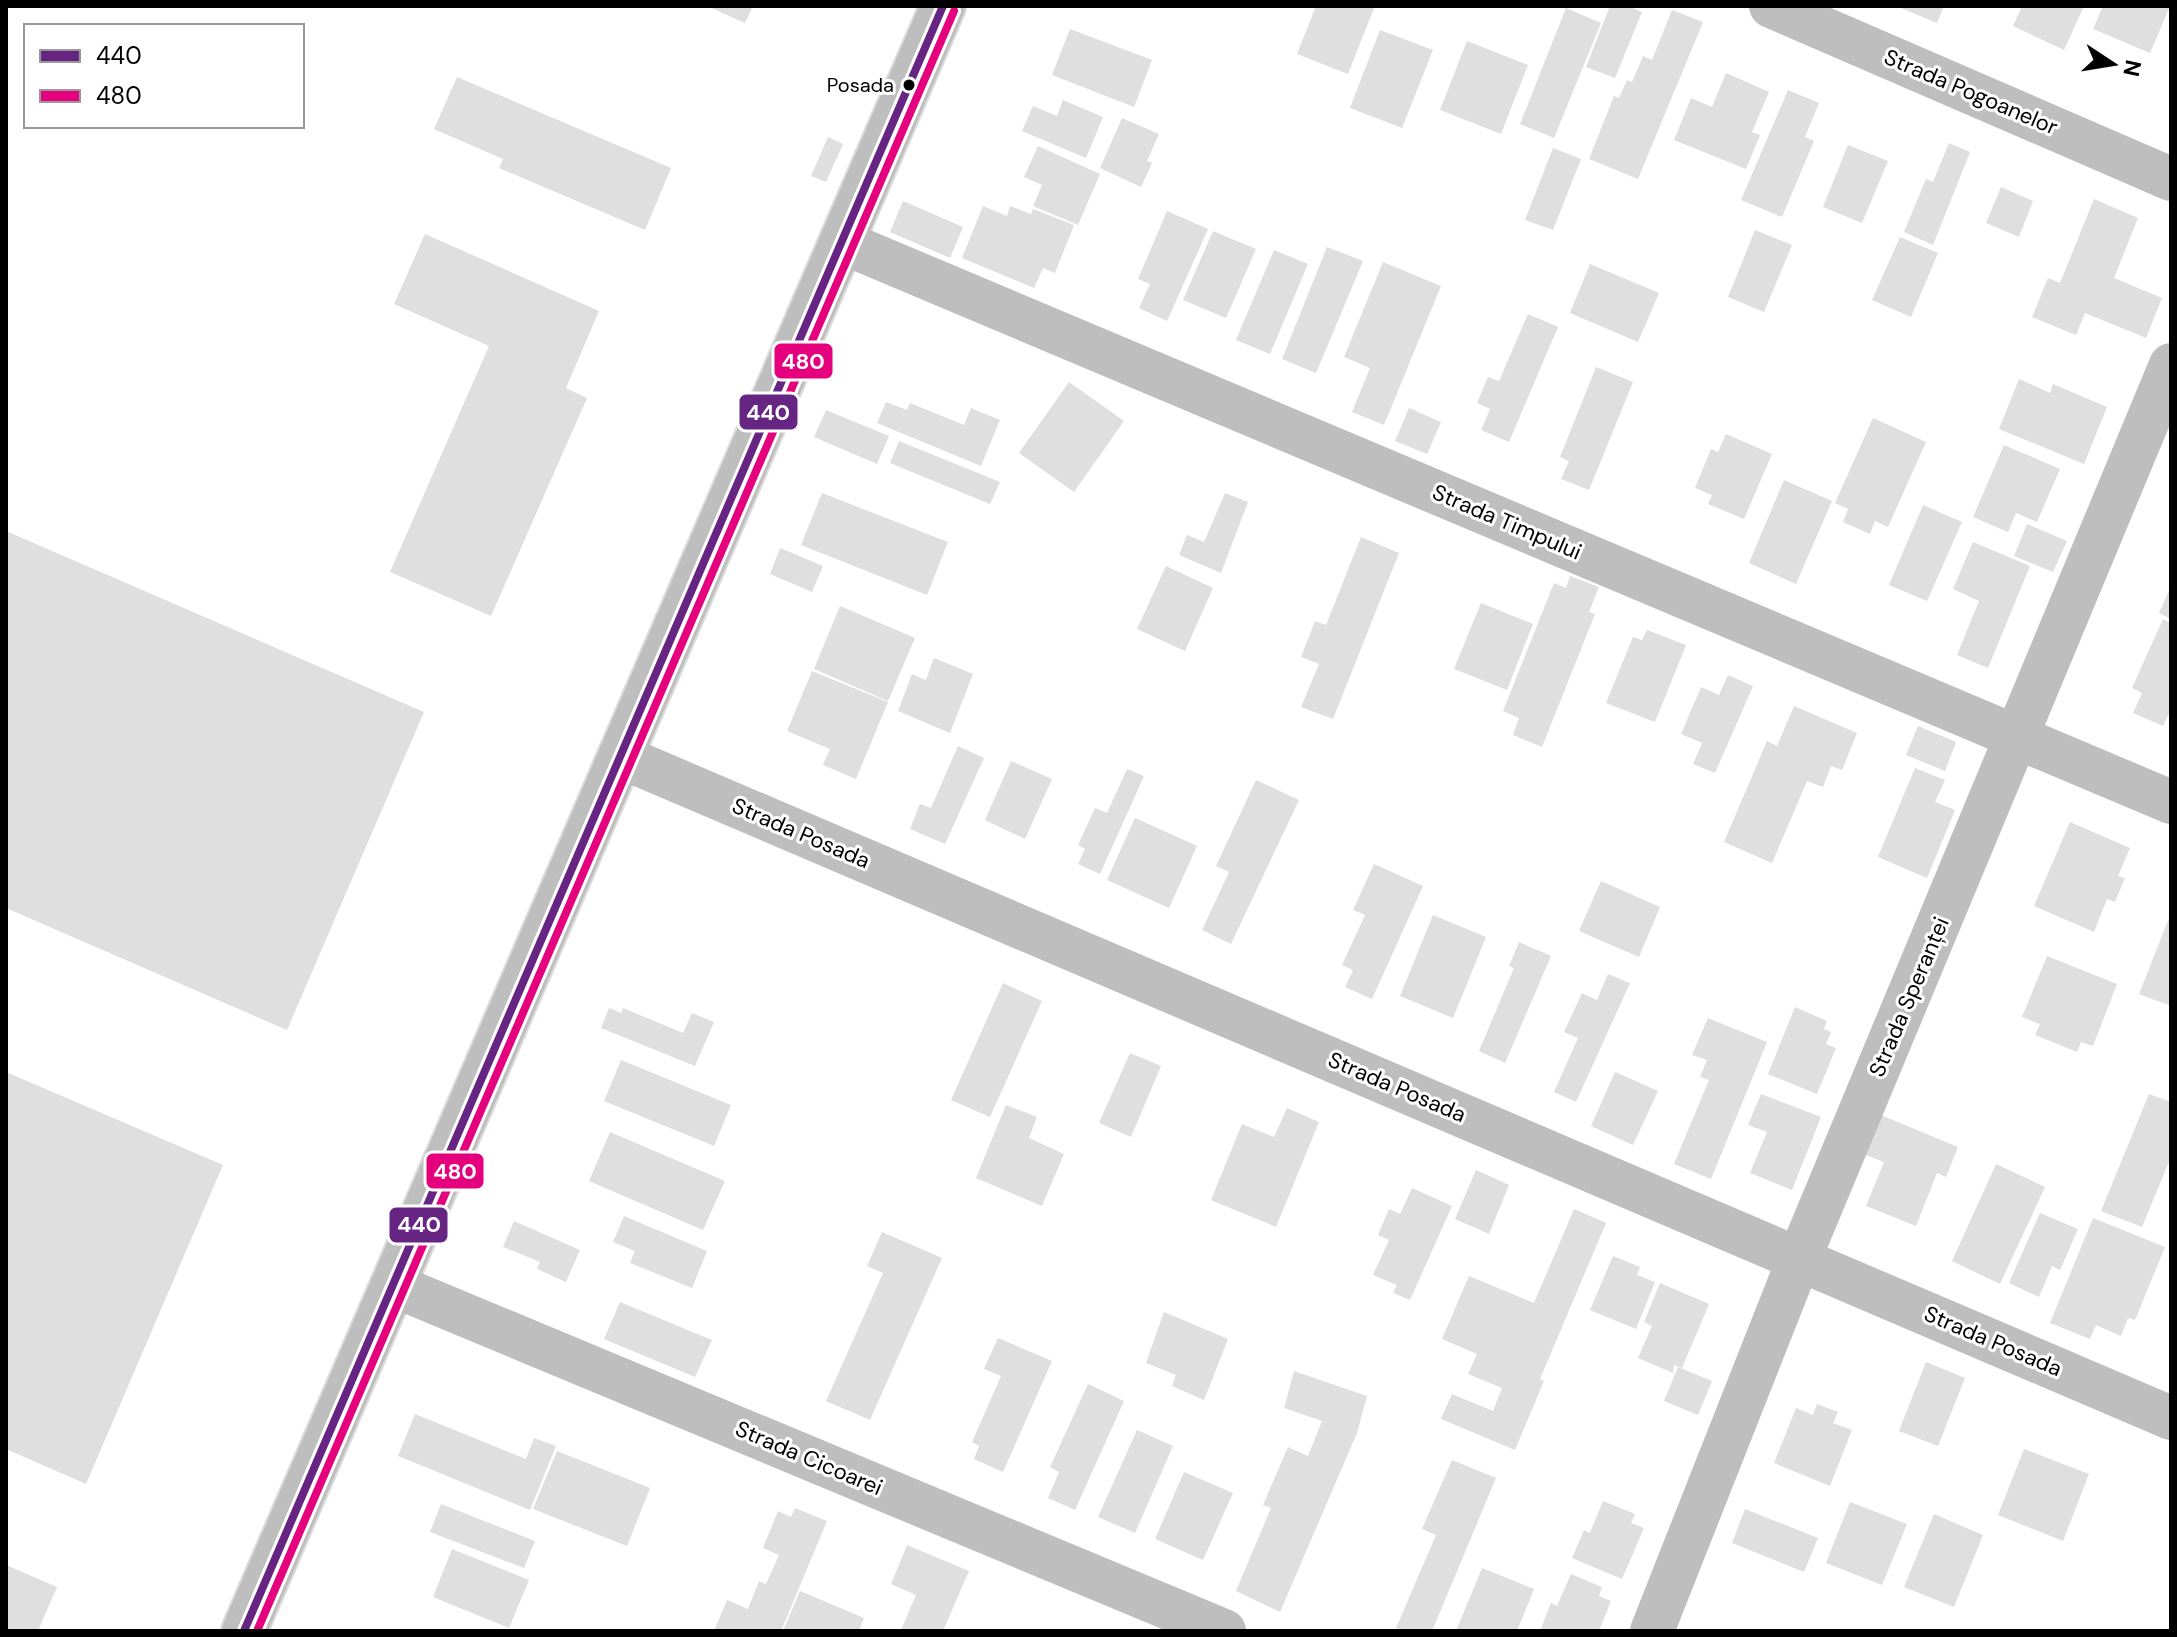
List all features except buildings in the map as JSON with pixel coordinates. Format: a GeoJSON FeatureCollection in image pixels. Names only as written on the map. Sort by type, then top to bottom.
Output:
{"type":"FeatureCollection","features":[{"type":"Feature","properties":{"kind":"street"},"geometry":{"type":"LineString","coordinates":[[244,1631],[943,6]]}},
{"type":"Feature","properties":{"kind":"street","name":"Strada Pogoanelor"},"geometry":{"type":"LineString","coordinates":[[1771,6],[2171,179]]}},
{"type":"Feature","properties":{"kind":"street","name":"Strada Timpului"},"geometry":{"type":"LineString","coordinates":[[842,242],[2171,802]]}},
{"type":"Feature","properties":{"kind":"street","name":"Strada Speranței"},"geometry":{"type":"LineString","coordinates":[[1652,1631],[1799,1259],[2171,365]]}},
{"type":"Feature","properties":{"kind":"street","name":"Strada Posada"},"geometry":{"type":"LineString","coordinates":[[622,757],[2171,1418]]}},
{"type":"Feature","properties":{"kind":"street","name":"Strada Cicoarei"},"geometry":{"type":"LineString","coordinates":[[393,1285],[1224,1631]]}},
{"type":"Feature","properties":{"kind":"transit line","name":"440"},"geometry":{"type":"LineString","coordinates":[[244,1631],[943,6]]}},
{"type":"Feature","properties":{"kind":"transit line","name":"480"},"geometry":{"type":"LineString","coordinates":[[257,1631],[954,11]]}},
{"type":"Feature","properties":{"kind":"place","name":"Posada"},"geometry":{"type":"Point","coordinates":[909,85]}}]}
